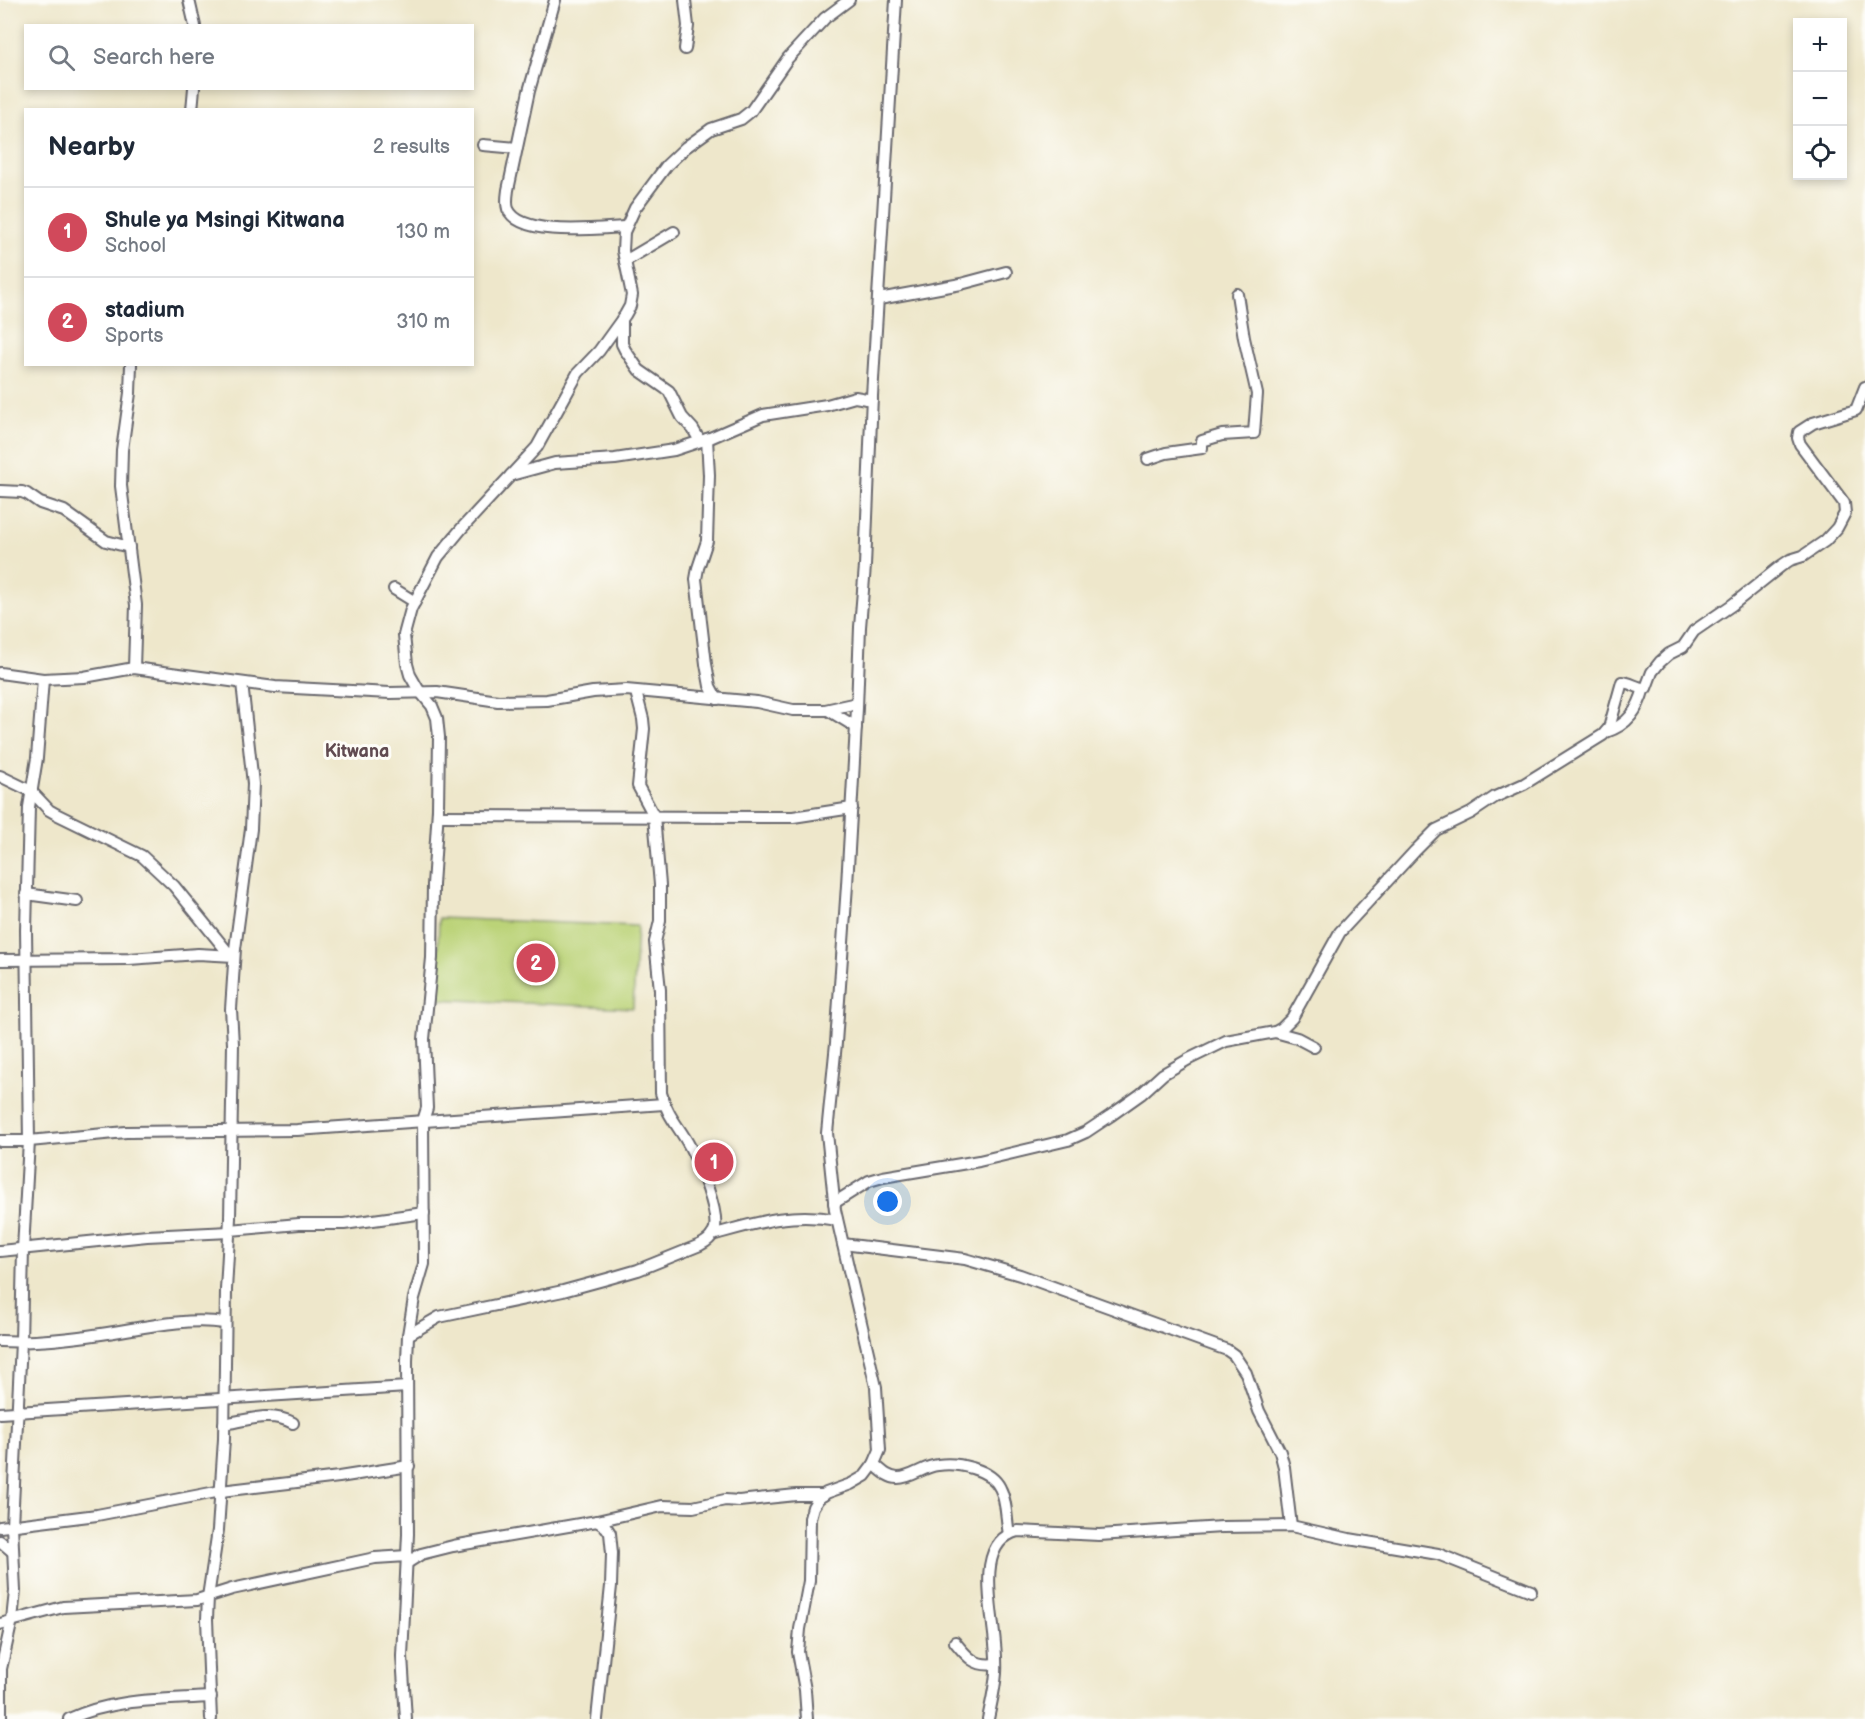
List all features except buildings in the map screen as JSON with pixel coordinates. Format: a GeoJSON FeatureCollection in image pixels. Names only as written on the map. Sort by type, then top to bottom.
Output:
{"type":"FeatureCollection","features":[{"type":"Feature","properties":{"kind":"street"},"geometry":{"type":"LineString","coordinates":[[189,0],[195,24]]}},
{"type":"Feature","properties":{"kind":"street"},"geometry":{"type":"LineString","coordinates":[[555,0],[529,91],[507,201],[513,216],[523,223],[565,230],[625,227]]}},
{"type":"Feature","properties":{"kind":"street"},"geometry":{"type":"LineString","coordinates":[[685,0],[688,26],[685,49]]}},
{"type":"Feature","properties":{"kind":"street"},"geometry":{"type":"LineString","coordinates":[[406,1719],[402,1656],[408,1541],[408,1335],[414,1298],[424,1264],[423,1121],[427,1108],[424,1040],[432,958],[439,759],[437,718],[432,706],[410,675],[404,635],[415,602],[438,557],[447,544],[537,447],[578,373],[599,351],[630,306],[632,295],[623,251],[625,227],[634,208],[667,165],[686,147],[711,129],[741,119],[751,111],[788,58],[825,18],[849,0]]}},
{"type":"Feature","properties":{"kind":"street"},"geometry":{"type":"LineString","coordinates":[[807,1719],[805,1690],[798,1652],[809,1581],[810,1518],[815,1503],[824,1495],[865,1476],[874,1464],[880,1443],[876,1387],[837,1220],[827,1133],[837,1032],[852,808],[872,400],[896,0]]}},
{"type":"Feature","properties":{"kind":"street"},"geometry":{"type":"LineString","coordinates":[[192,108],[194,90]]}},
{"type":"Feature","properties":{"kind":"street"},"geometry":{"type":"LineString","coordinates":[[483,145],[495,148],[517,148]]}},
{"type":"Feature","properties":{"kind":"street"},"geometry":{"type":"LineString","coordinates":[[625,261],[674,232]]}},
{"type":"Feature","properties":{"kind":"street"},"geometry":{"type":"LineString","coordinates":[[879,299],[962,284],[1006,272]]}},
{"type":"Feature","properties":{"kind":"street"},"geometry":{"type":"LineString","coordinates":[[1148,459],[1166,453],[1202,448],[1202,441],[1222,435],[1254,432],[1257,394],[1237,294]]}},
{"type":"Feature","properties":{"kind":"street"},"geometry":{"type":"LineString","coordinates":[[622,320],[622,344],[625,350],[639,370],[669,391],[682,417],[704,440],[710,475],[707,541],[696,579],[706,664],[710,686],[717,699]]}},
{"type":"Feature","properties":{"kind":"street"},"geometry":{"type":"LineString","coordinates":[[131,366],[121,477],[136,605],[134,668]]}},
{"type":"Feature","properties":{"kind":"street"},"geometry":{"type":"LineString","coordinates":[[834,1203],[869,1181],[883,1177],[979,1161],[1068,1140],[1086,1132],[1110,1116],[1141,1094],[1163,1074],[1189,1059],[1226,1041],[1275,1032],[1282,1028],[1292,1018],[1340,932],[1436,830],[1524,784],[1606,732],[1617,728],[1634,715],[1652,672],[1669,654],[1683,647],[1694,631],[1781,567],[1809,553],[1833,533],[1845,513],[1844,503],[1800,444],[1799,432],[1813,423],[1856,410],[1865,387]]}},
{"type":"Feature","properties":{"kind":"street"},"geometry":{"type":"LineString","coordinates":[[510,475],[569,461],[646,456],[704,440],[763,415],[855,398],[872,400]]}},
{"type":"Feature","properties":{"kind":"street"},"geometry":{"type":"LineString","coordinates":[[0,491],[27,494],[40,503],[64,511],[106,541],[129,547]]}},
{"type":"Feature","properties":{"kind":"street"},"geometry":{"type":"LineString","coordinates":[[394,589],[415,602]]}},
{"type":"Feature","properties":{"kind":"street"},"geometry":{"type":"LineString","coordinates":[[0,673],[43,679],[84,677],[134,668],[275,687],[456,694],[498,701],[532,701],[608,690],[764,703],[793,710],[828,710],[857,703]]}},
{"type":"Feature","properties":{"kind":"street"},"geometry":{"type":"LineString","coordinates":[[1,1719],[2,1669],[12,1620],[15,1574],[12,1525],[29,1141],[26,894],[31,791],[37,758],[43,679]]}},
{"type":"Feature","properties":{"kind":"street"},"geometry":{"type":"LineString","coordinates":[[1606,732],[1621,684],[1627,682],[1644,688]]}},
{"type":"Feature","properties":{"kind":"street"},"geometry":{"type":"LineString","coordinates":[[211,1719],[207,1641],[208,1597],[218,1530],[224,1424],[225,1323],[230,1231],[232,955],[251,829],[253,784],[242,683]]}},
{"type":"Feature","properties":{"kind":"street"},"geometry":{"type":"LineString","coordinates":[[636,692],[644,729],[638,786],[654,816],[660,885],[660,921],[655,942],[660,1006],[662,1093],[664,1104],[674,1125],[690,1146],[701,1172],[716,1221],[712,1235]]}},
{"type":"Feature","properties":{"kind":"street"},"geometry":{"type":"LineString","coordinates":[[828,710],[856,727]]}},
{"type":"Feature","properties":{"kind":"street"},"geometry":{"type":"LineString","coordinates":[[0,776],[31,791],[49,810],[142,856],[174,886],[232,955]]}},
{"type":"Feature","properties":{"kind":"street"},"geometry":{"type":"LineString","coordinates":[[438,816],[793,817],[852,808]]}},
{"type":"Feature","properties":{"kind":"street"},"geometry":{"type":"LineString","coordinates":[[26,894],[77,901]]}},
{"type":"Feature","properties":{"kind":"street"},"geometry":{"type":"LineString","coordinates":[[0,960],[232,955]]}},
{"type":"Feature","properties":{"kind":"street"},"geometry":{"type":"LineString","coordinates":[[1275,1032],[1297,1038],[1314,1047]]}},
{"type":"Feature","properties":{"kind":"street"},"geometry":{"type":"LineString","coordinates":[[0,1141],[29,1141],[126,1132],[317,1129],[664,1104]]}},
{"type":"Feature","properties":{"kind":"street"},"geometry":{"type":"LineString","coordinates":[[0,1251],[299,1224],[344,1224],[424,1213]]}},
{"type":"Feature","properties":{"kind":"street"},"geometry":{"type":"LineString","coordinates":[[408,1335],[439,1317],[563,1291],[638,1270],[700,1245],[712,1235],[742,1225],[788,1216],[807,1215],[837,1220]]}},
{"type":"Feature","properties":{"kind":"street"},"geometry":{"type":"LineString","coordinates":[[843,1244],[965,1258],[1020,1275],[1227,1350],[1241,1365],[1259,1412],[1280,1452],[1291,1526]]}},
{"type":"Feature","properties":{"kind":"street"},"geometry":{"type":"LineString","coordinates":[[0,1341],[67,1339],[153,1325],[195,1322],[225,1323]]}},
{"type":"Feature","properties":{"kind":"street"},"geometry":{"type":"LineString","coordinates":[[0,1413],[407,1387]]}},
{"type":"Feature","properties":{"kind":"street"},"geometry":{"type":"LineString","coordinates":[[224,1424],[257,1417],[284,1418],[293,1423]]}},
{"type":"Feature","properties":{"kind":"street"},"geometry":{"type":"LineString","coordinates":[[874,1464],[890,1476],[898,1478],[938,1464],[981,1472],[994,1479],[999,1485],[1004,1500],[1009,1534]]}},
{"type":"Feature","properties":{"kind":"street"},"geometry":{"type":"LineString","coordinates":[[0,1527],[98,1515],[221,1491],[409,1466]]}},
{"type":"Feature","properties":{"kind":"street"},"geometry":{"type":"LineString","coordinates":[[0,1624],[63,1607],[87,1604],[184,1602],[232,1589],[375,1558],[407,1559],[429,1552],[597,1521],[662,1506],[693,1507],[725,1500],[739,1501],[796,1494],[824,1495]]}},
{"type":"Feature","properties":{"kind":"street"},"geometry":{"type":"LineString","coordinates":[[597,1521],[606,1527],[609,1533],[612,1553],[611,1586],[597,1719]]}},
{"type":"Feature","properties":{"kind":"street"},"geometry":{"type":"LineString","coordinates":[[988,1719],[996,1664],[988,1576],[997,1549],[1009,1534],[1018,1532],[1099,1535],[1222,1527],[1291,1526],[1349,1539],[1438,1554],[1532,1591]]}},
{"type":"Feature","properties":{"kind":"street"},"geometry":{"type":"LineString","coordinates":[[0,1541],[13,1552]]}},
{"type":"Feature","properties":{"kind":"street"},"geometry":{"type":"LineString","coordinates":[[408,1541],[416,1549],[429,1552]]}},
{"type":"Feature","properties":{"kind":"street"},"geometry":{"type":"LineString","coordinates":[[955,1642],[972,1661],[986,1665],[996,1664]]}},
{"type":"Feature","properties":{"kind":"street"},"geometry":{"type":"LineString","coordinates":[[69,1719],[106,1706],[132,1701],[211,1697]]}},
{"type":"Feature","properties":{"kind":"green space"},"geometry":{"type":"Polygon","coordinates":[[[439,918],[637,926],[633,1008],[436,999],[439,918]]]}},
{"type":"Feature","properties":{"kind":"place","name":"stadium"},"geometry":{"type":"Point","coordinates":[536,963]}},
{"type":"Feature","properties":{"kind":"place","name":"Shule ya Msingi Kitwana"},"geometry":{"type":"Point","coordinates":[714,1162]}},
{"type":"Feature","properties":{"kind":"district","name":"Kitwana"},"geometry":{"type":"Point","coordinates":[357,751]}}]}
